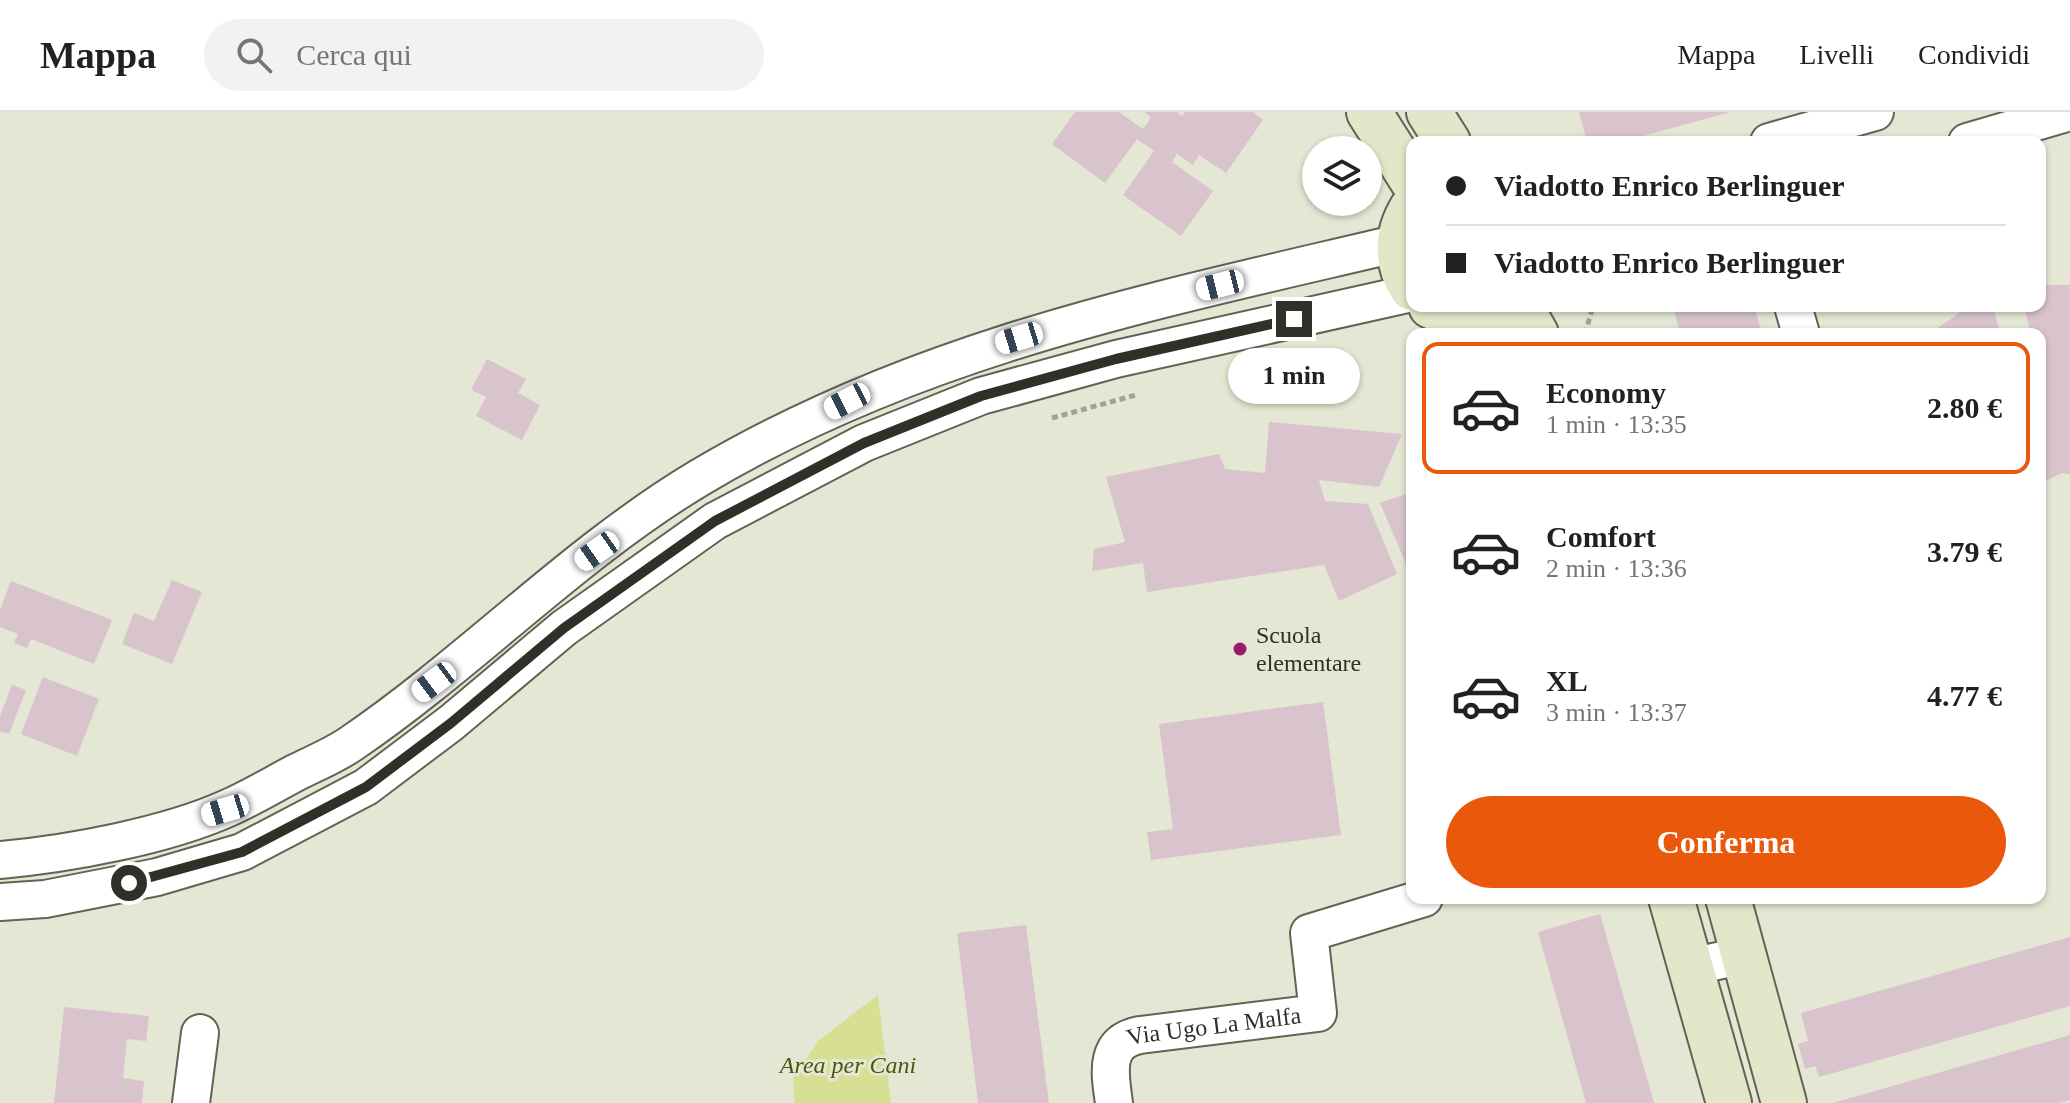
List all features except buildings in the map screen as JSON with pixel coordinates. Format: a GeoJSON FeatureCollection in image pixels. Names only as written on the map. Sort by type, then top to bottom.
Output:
{"type":"FeatureCollection","features":[{"type":"Feature","properties":{"kind":"street"},"geometry":{"type":"LineString","coordinates":[[1369,112],[1406,171]]}},
{"type":"Feature","properties":{"kind":"street"},"geometry":{"type":"LineString","coordinates":[[1429,112],[1444,136]]}},
{"type":"Feature","properties":{"kind":"street"},"geometry":{"type":"LineString","coordinates":[[1790,136],[1875,112]]}},
{"type":"Feature","properties":{"kind":"street"},"geometry":{"type":"LineString","coordinates":[[1988,136],[2070,112]]}},
{"type":"Feature","properties":{"kind":"street"},"geometry":{"type":"LineString","coordinates":[[0,860],[140,836],[225,810],[349,745],[434,682],[546,587],[698,479],[847,401],[964,355],[1405,225],[1400,260],[1406,276]]}},
{"type":"Feature","properties":{"kind":"street"},"geometry":{"type":"LineString","coordinates":[[0,902],[45,899],[157,877],[242,852],[366,787],[451,723],[564,628],[715,521],[864,443],[981,396],[1116,359],[1406,292]]}},
{"type":"Feature","properties":{"kind":"street"},"geometry":{"type":"LineString","coordinates":[[1456,319],[1491,312]]}},
{"type":"Feature","properties":{"kind":"street"},"geometry":{"type":"LineString","coordinates":[[1101,314],[1116,359]]}},
{"type":"Feature","properties":{"kind":"street","name":"Via Ugo La Malfa"},"geometry":{"type":"LineString","coordinates":[[1114,1103],[1109,1065],[1116,1047],[1123,1041],[1140,1035],[1318,1013],[1309,933],[1406,903]]}},
{"type":"Feature","properties":{"kind":"street"},"geometry":{"type":"LineString","coordinates":[[1673,904],[1729,1103]]}},
{"type":"Feature","properties":{"kind":"street"},"geometry":{"type":"LineString","coordinates":[[1730,904],[1784,1103]]}},
{"type":"Feature","properties":{"kind":"street"},"geometry":{"type":"LineString","coordinates":[[1690,967],[1745,955]]}},
{"type":"Feature","properties":{"kind":"street"},"geometry":{"type":"LineString","coordinates":[[191,1103],[200,1033]]}},
{"type":"Feature","properties":{"kind":"path"},"geometry":{"type":"LineString","coordinates":[[1052,418],[1102,404]]}},
{"type":"Feature","properties":{"kind":"green space","name":"Area per Cani"},"geometry":{"type":"Polygon","coordinates":[[[878,995],[891,1103],[795,1103],[793,1079],[818,1041],[878,995]]]}},
{"type":"Feature","properties":{"kind":"place","name":"Scuola elementare"},"geometry":{"type":"Point","coordinates":[1240,649]}},
{"type":"Feature","properties":{"kind":"route"},"geometry":{"type":"LineString","coordinates":[[129,883],[242,852],[366,787],[451,723],[564,628],[715,521],[864,443],[981,396],[1116,359],[1294,319]]}}]}
